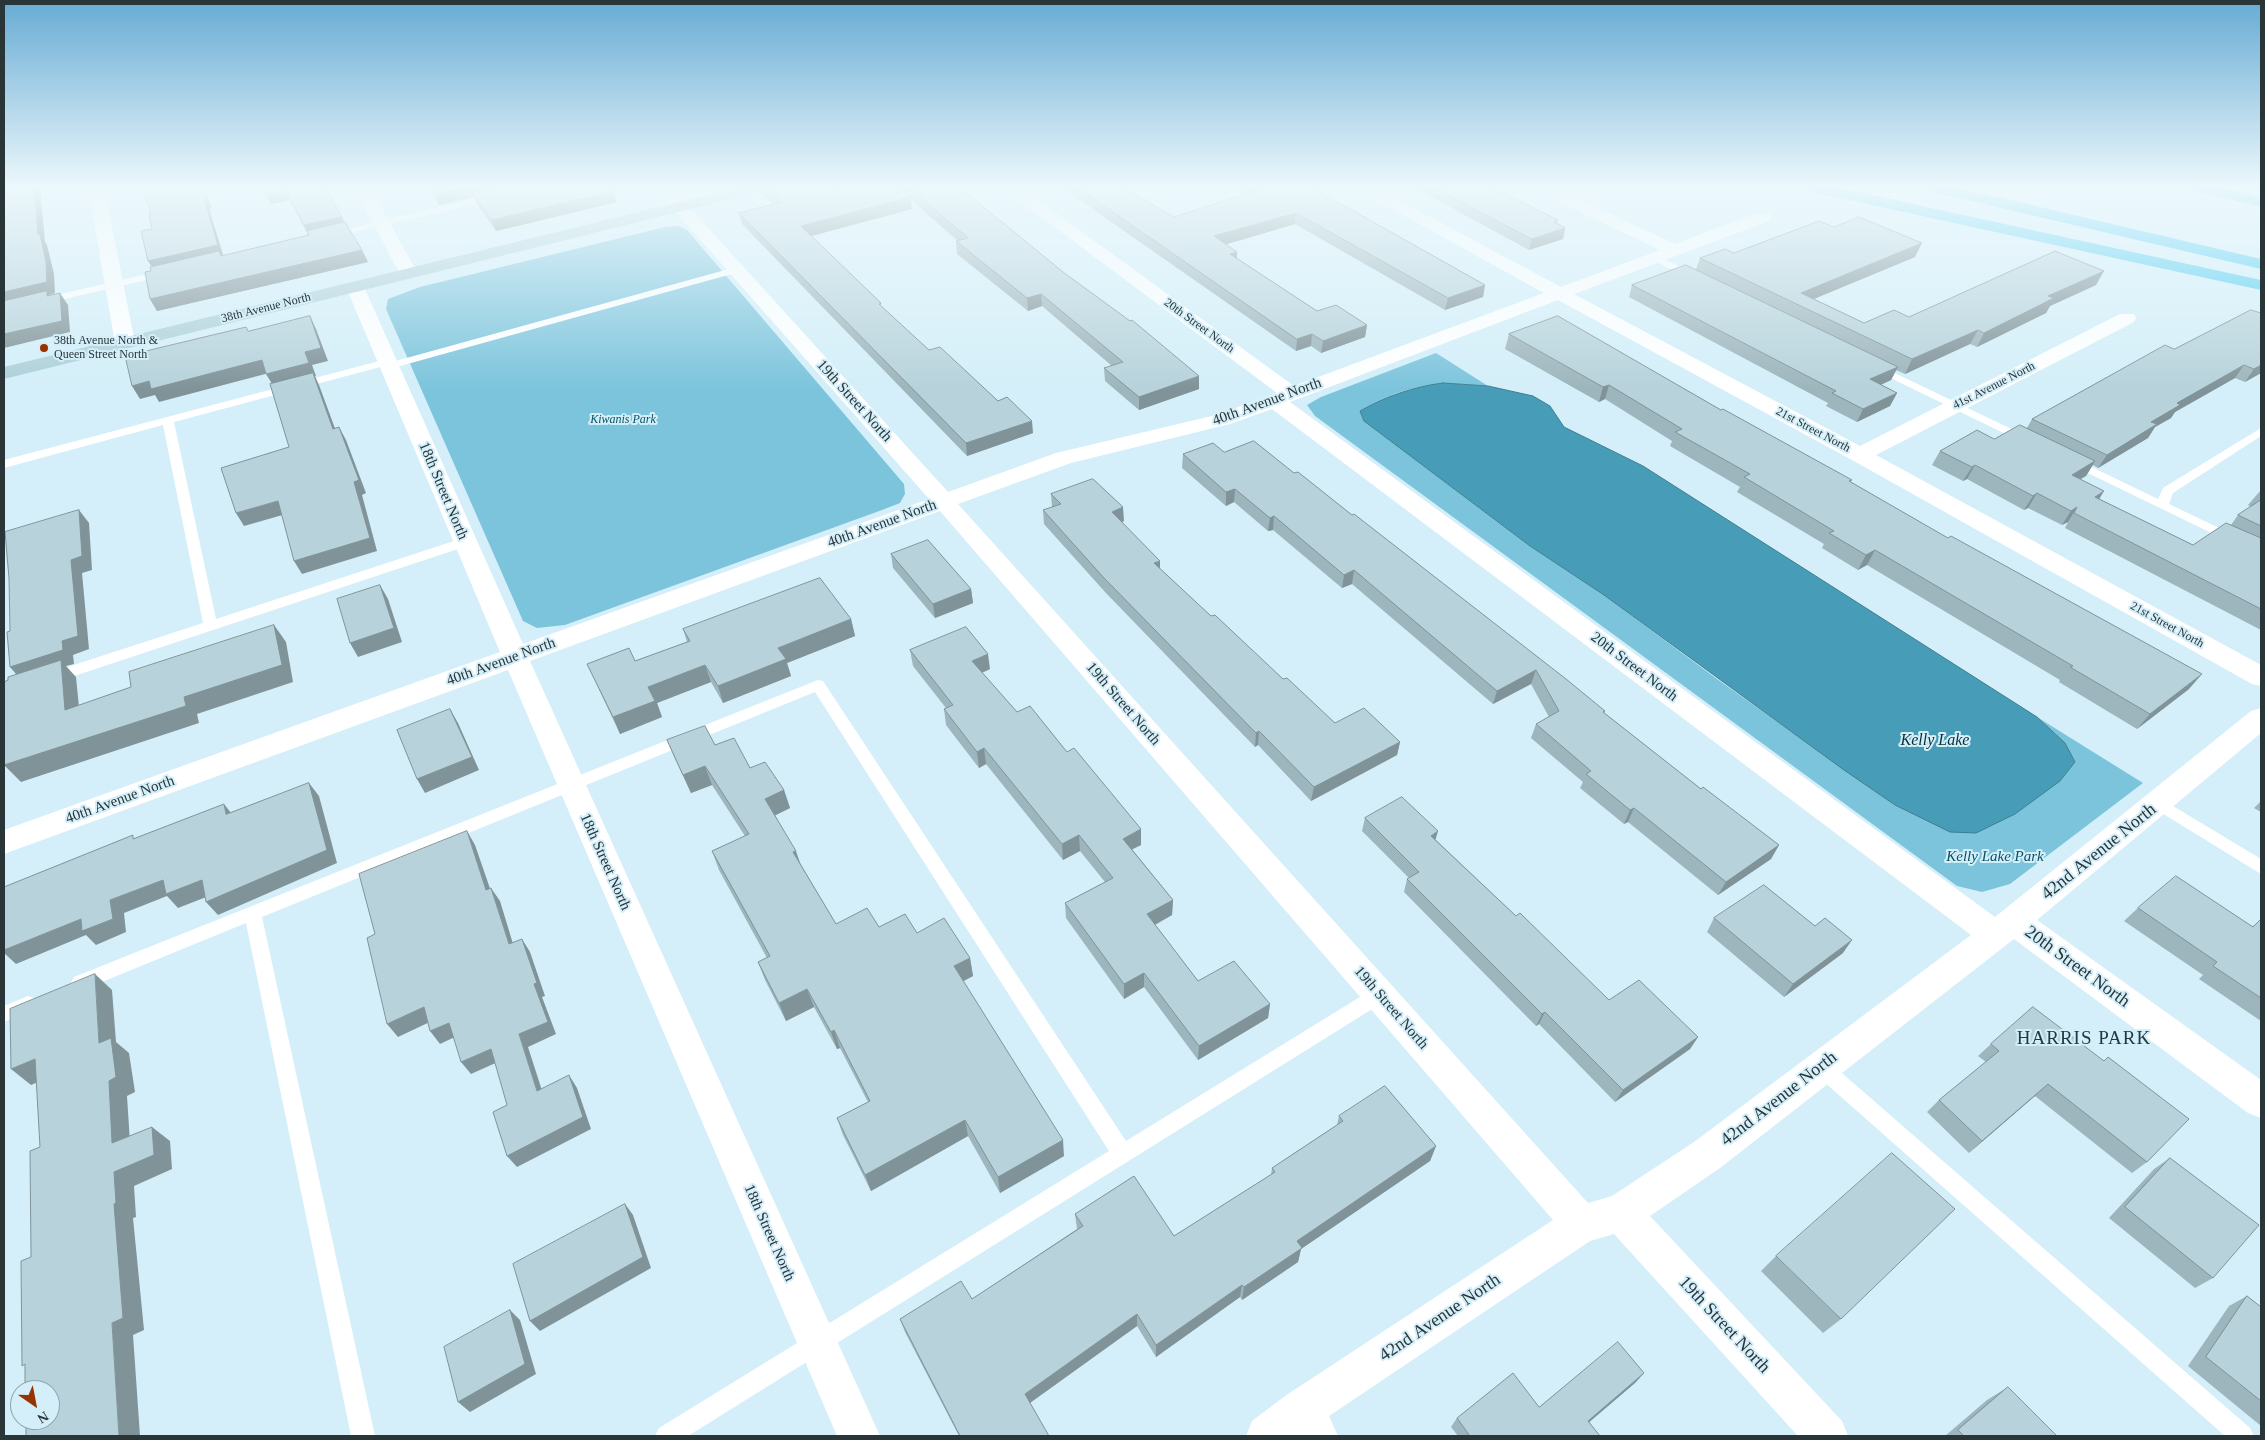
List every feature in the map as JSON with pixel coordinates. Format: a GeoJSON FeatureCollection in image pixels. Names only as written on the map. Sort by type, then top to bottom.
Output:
{"type":"FeatureCollection","features":[{"type":"Feature","properties":{"kind":"highway"},"geometry":{"type":"LineString","coordinates":[[2120,254],[2261,285]]}},
{"type":"Feature","properties":{"kind":"highway"},"geometry":{"type":"LineString","coordinates":[[2219,254],[2261,264]]}},
{"type":"Feature","properties":{"kind":"main road","name":"38th Avenue North"},"geometry":{"type":"LineString","coordinates":[[4,372],[489,254]]}},
{"type":"Feature","properties":{"kind":"street"},"geometry":{"type":"LineString","coordinates":[[108,254],[125,343]]}},
{"type":"Feature","properties":{"kind":"street"},"geometry":{"type":"LineString","coordinates":[[399,254],[409,274]]}},
{"type":"Feature","properties":{"kind":"street","name":"19th Street North"},"geometry":{"type":"LineString","coordinates":[[722,254],[944,502],[1582,1224]]}},
{"type":"Feature","properties":{"kind":"street","name":"20th Street North"},"geometry":{"type":"LineString","coordinates":[[1097,254],[1283,397],[2004,928],[2261,1101]]}},
{"type":"Feature","properties":{"kind":"street","name":"21st Street North"},"geometry":{"type":"LineString","coordinates":[[1487,254],[1860,455],[2261,677]]}},
{"type":"Feature","properties":{"kind":"street","name":"40th Avenue North"},"geometry":{"type":"LineString","coordinates":[[4,842],[1064,458],[1223,420],[1663,254]]}},
{"type":"Feature","properties":{"kind":"street","name":"18th Street North"},"geometry":{"type":"LineString","coordinates":[[355,287],[572,786],[859,1436]]}},
{"type":"Feature","properties":{"kind":"street","name":"41st Avenue North"},"geometry":{"type":"LineString","coordinates":[[1860,455],[2127,318]]}},
{"type":"Feature","properties":{"kind":"street","name":"42nd Avenue North"},"geometry":{"type":"LineString","coordinates":[[1266,1436],[1309,1423],[1582,1224],[1621,1213],[1707,1155],[2004,928],[2261,718]]}},
{"type":"Feature","properties":{"kind":"street","name":"19th Street North"},"geometry":{"type":"LineString","coordinates":[[1621,1213],[1827,1436]]}},
{"type":"Feature","properties":{"kind":"lane"},"geometry":{"type":"LineString","coordinates":[[1664,254],[1708,284]]}},
{"type":"Feature","properties":{"kind":"lane"},"geometry":{"type":"LineString","coordinates":[[4,464],[388,364],[736,270]]}},
{"type":"Feature","properties":{"kind":"lane"},"geometry":{"type":"LineString","coordinates":[[4,310],[171,271]]}},
{"type":"Feature","properties":{"kind":"lane"},"geometry":{"type":"LineString","coordinates":[[1867,362],[2036,445]]}},
{"type":"Feature","properties":{"kind":"lane"},"geometry":{"type":"LineString","coordinates":[[168,420],[211,626]]}},
{"type":"Feature","properties":{"kind":"lane"},"geometry":{"type":"LineString","coordinates":[[2162,506],[2167,491],[2261,431]]}},
{"type":"Feature","properties":{"kind":"lane"},"geometry":{"type":"LineString","coordinates":[[2063,458],[2261,553]]}},
{"type":"Feature","properties":{"kind":"lane"},"geometry":{"type":"LineString","coordinates":[[42,682],[466,542]]}},
{"type":"Feature","properties":{"kind":"lane"},"geometry":{"type":"LineString","coordinates":[[68,988],[818,685],[1122,1153]]}},
{"type":"Feature","properties":{"kind":"lane"},"geometry":{"type":"LineString","coordinates":[[2158,803],[2261,867]]}},
{"type":"Feature","properties":{"kind":"lane"},"geometry":{"type":"LineString","coordinates":[[253,914],[363,1436]]}},
{"type":"Feature","properties":{"kind":"lane"},"geometry":{"type":"LineString","coordinates":[[667,1436],[1379,995]]}},
{"type":"Feature","properties":{"kind":"lane"},"geometry":{"type":"LineString","coordinates":[[4,1014],[41,999]]}},
{"type":"Feature","properties":{"kind":"lane"},"geometry":{"type":"LineString","coordinates":[[1821,1067],[2242,1436]]}},
{"type":"Feature","properties":{"kind":"green space","name":"Kiwanis Park"},"geometry":{"type":"Polygon","coordinates":[[[554,254],[708,254],[904,484],[905,494],[900,503],[882,510],[565,625],[537,628],[523,621],[386,309],[388,299],[420,287],[554,254]]]}},
{"type":"Feature","properties":{"kind":"green space","name":"Kelly Lake Park"},"geometry":{"type":"Polygon","coordinates":[[[1436,353],[1488,386],[1451,384],[1408,390],[1360,411],[1364,421],[1530,546],[1604,595],[1717,679],[1895,805],[2060,781],[2075,762],[2065,743],[2037,717],[2143,783],[2010,884],[1982,892],[1957,886],[1315,416],[1307,405],[1321,397],[1436,353]]]}},
{"type":"Feature","properties":{"kind":"water","name":"Kelly Lake"},"geometry":{"type":"Polygon","coordinates":[[[1443,383],[1488,386],[1533,396],[1550,406],[1564,427],[1643,466],[2037,717],[2065,743],[2075,762],[2060,781],[2015,814],[1976,833],[1950,832],[1895,805],[1604,595],[1530,546],[1364,421],[1360,411],[1380,401],[1410,390],[1443,383]]]}},
{"type":"Feature","properties":{"kind":"building"},"geometry":{"type":"Polygon","coordinates":[[[4,254],[44,254],[47,282],[4,292],[4,254]]]}},
{"type":"Feature","properties":{"kind":"building"},"geometry":{"type":"Polygon","coordinates":[[[146,254],[178,254],[148,261],[146,254]]]}},
{"type":"Feature","properties":{"kind":"building"},"geometry":{"type":"Polygon","coordinates":[[[205,254],[220,254],[221,256],[229,254],[344,254],[150,299],[145,272],[151,271],[150,267],[205,254]]]}},
{"type":"Feature","properties":{"kind":"building"},"geometry":{"type":"Polygon","coordinates":[[[780,254],[830,254],[881,303],[879,304],[929,350],[940,347],[998,401],[1007,397],[1032,421],[966,443],[780,254]]]}},
{"type":"Feature","properties":{"kind":"building"},"geometry":{"type":"Polygon","coordinates":[[[972,254],[1041,254],[1130,321],[1132,320],[1199,376],[1139,397],[1104,368],[1123,362],[1041,294],[1027,298],[972,254]]]}},
{"type":"Feature","properties":{"kind":"building"},"geometry":{"type":"Polygon","coordinates":[[[1174,254],[1230,254],[1317,311],[1336,305],[1367,325],[1323,341],[1312,334],[1297,339],[1174,254]]]}},
{"type":"Feature","properties":{"kind":"building"},"geometry":{"type":"Polygon","coordinates":[[[1370,254],[1430,254],[1485,285],[1448,298],[1370,254]]]}},
{"type":"Feature","properties":{"kind":"building"},"geometry":{"type":"Polygon","coordinates":[[[1711,254],[1895,254],[1801,293],[1864,323],[1894,310],[1909,317],[2048,254],[2063,254],[2104,271],[2048,296],[2054,298],[1984,333],[1978,330],[1912,359],[1700,258],[1711,254]]]}},
{"type":"Feature","properties":{"kind":"building"},"geometry":{"type":"Polygon","coordinates":[[[1686,265],[1898,367],[1870,379],[1897,393],[1863,409],[1832,393],[1836,391],[1632,285],[1686,265]]]}},
{"type":"Feature","properties":{"kind":"building"},"geometry":{"type":"Polygon","coordinates":[[[47,291],[47,296],[60,293],[62,321],[4,334],[4,301],[47,291]]]}},
{"type":"Feature","properties":{"kind":"building"},"geometry":{"type":"Polygon","coordinates":[[[2251,310],[2261,313],[2261,365],[2254,369],[2244,365],[2177,403],[2180,405],[2151,422],[2157,424],[2107,455],[2032,419],[2165,345],[2174,349],[2251,310]]]}},
{"type":"Feature","properties":{"kind":"building"},"geometry":{"type":"Polygon","coordinates":[[[310,316],[321,348],[305,352],[309,363],[266,374],[262,360],[151,389],[149,381],[132,386],[125,356],[246,327],[248,331],[310,316]]]}},
{"type":"Feature","properties":{"kind":"building"},"geometry":{"type":"Polygon","coordinates":[[[1558,316],[1721,410],[1723,409],[1852,480],[1849,481],[1948,538],[1951,536],[2202,674],[2150,714],[2070,667],[2073,666],[1875,550],[1866,555],[1829,533],[1834,531],[1744,477],[1750,474],[1675,432],[1682,429],[1609,385],[1603,387],[1509,334],[1558,316]]]}},
{"type":"Feature","properties":{"kind":"building"},"geometry":{"type":"Polygon","coordinates":[[[313,373],[333,429],[339,427],[359,480],[354,482],[370,538],[294,561],[278,501],[236,513],[221,468],[289,447],[270,384],[313,373]]]}},
{"type":"Feature","properties":{"kind":"building"},"geometry":{"type":"Polygon","coordinates":[[[2020,425],[2095,461],[2072,475],[2104,491],[2095,497],[2193,545],[2226,523],[2261,538],[2261,609],[2074,513],[2077,507],[2071,511],[2037,493],[2033,496],[1975,465],[1972,467],[1940,451],[1977,430],[1994,439],[2020,425]]]}},
{"type":"Feature","properties":{"kind":"building"},"geometry":{"type":"Polygon","coordinates":[[[1254,441],[1294,473],[1298,472],[1352,515],[1354,514],[1566,679],[1605,711],[1603,712],[1701,789],[1703,787],[1779,845],[1726,882],[1634,808],[1630,810],[1586,774],[1591,771],[1536,724],[1559,711],[1536,670],[1497,691],[1354,570],[1344,575],[1274,516],[1270,518],[1235,489],[1226,492],[1183,454],[1213,443],[1224,452],[1254,441]]]}},
{"type":"Feature","properties":{"kind":"building"},"geometry":{"type":"Polygon","coordinates":[[[1093,479],[1123,507],[1112,512],[1160,561],[1154,563],[1211,616],[1215,615],[1283,679],[1287,678],[1335,723],[1364,708],[1400,742],[1314,787],[1259,731],[1256,733],[1104,578],[1043,510],[1061,504],[1051,494],[1093,479]]]}},
{"type":"Feature","properties":{"kind":"building"},"geometry":{"type":"Polygon","coordinates":[[[2261,500],[2261,526],[2238,515],[2261,500]]]}},
{"type":"Feature","properties":{"kind":"building"},"geometry":{"type":"Polygon","coordinates":[[[79,510],[82,556],[71,560],[78,636],[62,641],[63,650],[10,667],[7,632],[10,631],[9,578],[5,532],[79,510]]]}},
{"type":"Feature","properties":{"kind":"building"},"geometry":{"type":"Polygon","coordinates":[[[928,540],[971,589],[933,604],[891,554],[928,540]]]}},
{"type":"Feature","properties":{"kind":"building"},"geometry":{"type":"Polygon","coordinates":[[[820,578],[851,619],[778,648],[786,659],[718,686],[705,665],[648,687],[655,701],[613,717],[587,664],[629,648],[635,661],[690,641],[683,629],[820,578]]]}},
{"type":"Feature","properties":{"kind":"building"},"geometry":{"type":"Polygon","coordinates":[[[380,585],[394,628],[350,643],[337,599],[380,585]]]}},
{"type":"Feature","properties":{"kind":"building"},"geometry":{"type":"Polygon","coordinates":[[[274,625],[282,665],[184,697],[186,706],[4,765],[4,682],[8,680],[8,677],[61,660],[65,710],[131,687],[129,672],[274,625]]]}},
{"type":"Feature","properties":{"kind":"building"},"geometry":{"type":"Polygon","coordinates":[[[966,627],[988,654],[972,661],[1017,712],[1030,706],[1067,752],[1074,748],[1141,829],[1123,839],[1173,900],[1147,914],[1198,981],[1234,961],[1270,1004],[1199,1046],[1144,973],[1124,984],[1065,903],[1113,878],[1079,835],[1062,844],[984,748],[977,752],[944,709],[953,705],[910,650],[966,627]]]}},
{"type":"Feature","properties":{"kind":"building"},"geometry":{"type":"Polygon","coordinates":[[[450,709],[472,757],[417,779],[397,730],[450,709]]]}},
{"type":"Feature","properties":{"kind":"building"},"geometry":{"type":"Polygon","coordinates":[[[705,726],[715,745],[734,738],[750,768],[765,762],[784,790],[765,799],[796,851],[793,852],[836,924],[867,908],[879,927],[905,914],[917,933],[944,918],[970,958],[954,966],[1063,1140],[998,1177],[965,1120],[865,1175],[837,1118],[870,1101],[834,1030],[831,1032],[807,989],[779,1003],[758,962],[770,956],[712,851],[749,834],[705,766],[683,775],[667,740],[705,726]]]}},
{"type":"Feature","properties":{"kind":"building"},"geometry":{"type":"Polygon","coordinates":[[[309,783],[327,850],[206,902],[202,880],[166,894],[163,880],[110,900],[113,919],[82,931],[81,919],[4,950],[4,887],[133,835],[133,839],[224,804],[226,814],[309,783]]]}},
{"type":"Feature","properties":{"kind":"building"},"geometry":{"type":"Polygon","coordinates":[[[1402,797],[1438,831],[1431,836],[1516,916],[1520,913],[1609,1000],[1639,980],[1698,1037],[1623,1090],[1545,1012],[1542,1014],[1407,879],[1419,872],[1365,818],[1402,797]]]}},
{"type":"Feature","properties":{"kind":"building"},"geometry":{"type":"Polygon","coordinates":[[[467,831],[486,890],[491,888],[509,944],[522,939],[537,983],[534,984],[548,1022],[519,1034],[537,1091],[569,1075],[583,1117],[507,1156],[493,1112],[507,1105],[491,1049],[461,1062],[449,1023],[430,1031],[424,1007],[387,1024],[367,938],[375,934],[359,874],[467,831]]]}},
{"type":"Feature","properties":{"kind":"building"},"geometry":{"type":"Polygon","coordinates":[[[2176,876],[2253,927],[2261,919],[2261,998],[2213,966],[2217,962],[2138,908],[2176,876]]]}},
{"type":"Feature","properties":{"kind":"building"},"geometry":{"type":"Polygon","coordinates":[[[1764,885],[1815,926],[1825,918],[1852,940],[1793,984],[1714,918],[1764,885]]]}},
{"type":"Feature","properties":{"kind":"building"},"geometry":{"type":"Polygon","coordinates":[[[95,974],[99,1043],[111,1038],[116,1077],[109,1081],[112,1143],[152,1127],[154,1155],[114,1172],[116,1203],[114,1204],[123,1318],[112,1323],[119,1436],[26,1436],[26,1430],[60,1430],[60,1380],[25,1380],[25,1364],[22,1366],[21,1261],[31,1257],[30,1151],[40,1147],[35,1059],[11,1069],[10,1009],[95,974]]]}},
{"type":"Feature","properties":{"kind":"building"},"geometry":{"type":"Polygon","coordinates":[[[2033,1007],[2104,1061],[2108,1057],[2189,1119],[2147,1162],[2048,1084],[1982,1141],[1939,1100],[1999,1051],[1991,1044],[2033,1007]]]}},
{"type":"Feature","properties":{"kind":"building"},"geometry":{"type":"Polygon","coordinates":[[[1385,1086],[1436,1146],[1297,1241],[1302,1248],[1244,1287],[1242,1285],[1156,1345],[1137,1314],[1025,1394],[1049,1436],[960,1436],[900,1319],[961,1281],[972,1299],[1083,1226],[1075,1214],[1134,1176],[1174,1236],[1275,1172],[1272,1168],[1343,1121],[1339,1116],[1385,1086]]]}},
{"type":"Feature","properties":{"kind":"building"},"geometry":{"type":"Polygon","coordinates":[[[1892,1153],[1955,1209],[1841,1319],[1776,1256],[1892,1153]]]}},
{"type":"Feature","properties":{"kind":"building"},"geometry":{"type":"Polygon","coordinates":[[[2170,1158],[2259,1225],[2213,1278],[2125,1207],[2170,1158]]]}},
{"type":"Feature","properties":{"kind":"building"},"geometry":{"type":"Polygon","coordinates":[[[625,1204],[643,1257],[530,1321],[513,1264],[625,1204]]]}},
{"type":"Feature","properties":{"kind":"building"},"geometry":{"type":"Polygon","coordinates":[[[2247,1296],[2261,1307],[2261,1401],[2206,1357],[2247,1296]]]}},
{"type":"Feature","properties":{"kind":"building"},"geometry":{"type":"Polygon","coordinates":[[[510,1310],[525,1364],[458,1402],[444,1347],[510,1310]]]}},
{"type":"Feature","properties":{"kind":"building"},"geometry":{"type":"Polygon","coordinates":[[[1618,1342],[1644,1373],[1588,1421],[1600,1436],[1470,1436],[1457,1418],[1513,1373],[1539,1407],[1618,1342]]]}},
{"type":"Feature","properties":{"kind":"building"},"geometry":{"type":"Polygon","coordinates":[[[2008,1387],[2057,1436],[1964,1436],[1958,1430],[2008,1387]]]}},
{"type":"Feature","properties":{"kind":"place","name":"38th Avenue North & Queen Street North"},"geometry":{"type":"Point","coordinates":[44,348]}},
{"type":"Feature","properties":{"kind":"district","name":"HARRIS PARK"},"geometry":{"type":"Point","coordinates":[2084,1039]}}]}
